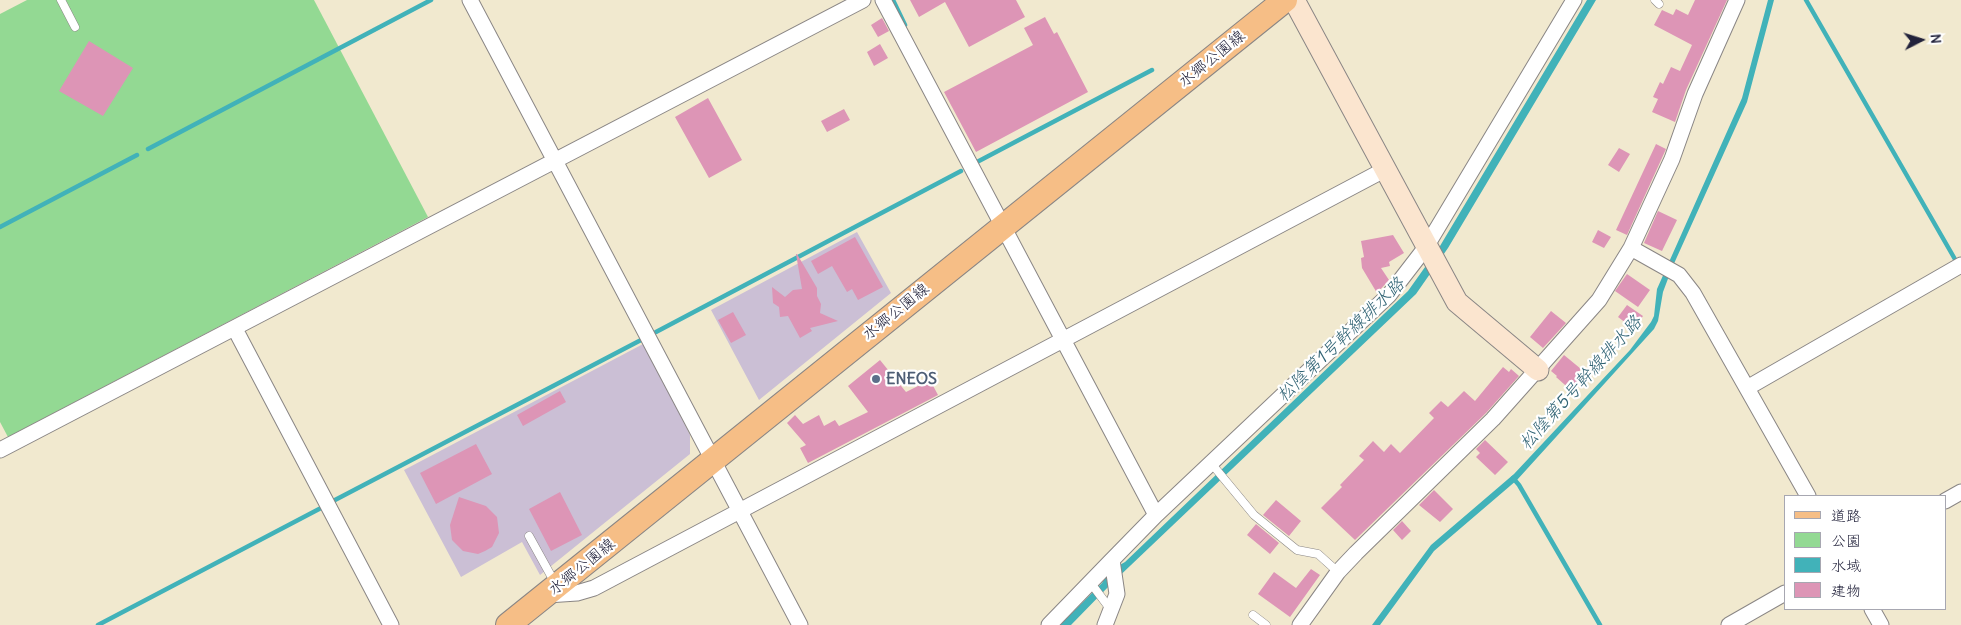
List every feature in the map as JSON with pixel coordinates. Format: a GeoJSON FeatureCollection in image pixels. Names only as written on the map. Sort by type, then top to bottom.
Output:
{"type":"FeatureCollection","features":[{"type":"Feature","properties":{"kind":"main road","name":"水郷公園線"},"geometry":{"type":"LineString","coordinates":[[508,625],[1286,0]]}},
{"type":"Feature","properties":{"kind":"street"},"geometry":{"type":"LineString","coordinates":[[470,0],[800,625]]}},
{"type":"Feature","properties":{"kind":"street"},"geometry":{"type":"LineString","coordinates":[[0,450],[863,0]]}},
{"type":"Feature","properties":{"kind":"street"},"geometry":{"type":"LineString","coordinates":[[883,0],[1156,515]]}},
{"type":"Feature","properties":{"kind":"street"},"geometry":{"type":"LineString","coordinates":[[1294,0],[1384,170],[1457,302],[1538,370]]}},
{"type":"Feature","properties":{"kind":"street"},"geometry":{"type":"LineString","coordinates":[[1049,625],[1091,584],[1156,515],[1213,465],[1431,256],[1574,0]]}},
{"type":"Feature","properties":{"kind":"street"},"geometry":{"type":"LineString","coordinates":[[1300,625],[1338,572],[1493,419],[1600,300],[1631,248],[1672,160],[1696,94],[1737,0]]}},
{"type":"Feature","properties":{"kind":"street"},"geometry":{"type":"LineString","coordinates":[[552,591],[577,593],[594,588],[1384,170]]}},
{"type":"Feature","properties":{"kind":"street"},"geometry":{"type":"LineString","coordinates":[[1631,248],[1678,275],[1693,293],[1807,495]]}},
{"type":"Feature","properties":{"kind":"street"},"geometry":{"type":"LineString","coordinates":[[1747,388],[1961,265]]}},
{"type":"Feature","properties":{"kind":"street"},"geometry":{"type":"LineString","coordinates":[[235,329],[391,625]]}},
{"type":"Feature","properties":{"kind":"street"},"geometry":{"type":"LineString","coordinates":[[1946,500],[1961,492]]}},
{"type":"Feature","properties":{"kind":"street"},"geometry":{"type":"LineString","coordinates":[[1105,625],[1117,594],[1112,562]]}},
{"type":"Feature","properties":{"kind":"street"},"geometry":{"type":"LineString","coordinates":[[1729,625],[1784,594]]}},
{"type":"Feature","properties":{"kind":"street"},"geometry":{"type":"LineString","coordinates":[[1873,610],[1881,625]]}},
{"type":"Feature","properties":{"kind":"lane"},"geometry":{"type":"LineString","coordinates":[[62,0],[76,27]]}},
{"type":"Feature","properties":{"kind":"lane"},"geometry":{"type":"LineString","coordinates":[[1213,465],[1254,515],[1297,550],[1318,554],[1338,572]]}},
{"type":"Feature","properties":{"kind":"lane"},"geometry":{"type":"LineString","coordinates":[[529,536],[552,591]]}},
{"type":"Feature","properties":{"kind":"lane"},"geometry":{"type":"LineString","coordinates":[[1091,584],[1111,610]]}},
{"type":"Feature","properties":{"kind":"lane"},"geometry":{"type":"LineString","coordinates":[[1253,615],[1266,625]]}},
{"type":"Feature","properties":{"kind":"shaded area"},"geometry":{"type":"Polygon","coordinates":[[[857,232],[891,293],[759,400],[711,310],[857,232]]]}},
{"type":"Feature","properties":{"kind":"shaded area"},"geometry":{"type":"Polygon","coordinates":[[[645,343],[690,435],[690,454],[540,575],[522,542],[461,577],[404,470],[645,343]]]}},
{"type":"Feature","properties":{"kind":"green space"},"geometry":{"type":"Polygon","coordinates":[[[27,0],[314,0],[428,217],[8,437],[0,422],[0,14],[27,0]]]}},
{"type":"Feature","properties":{"kind":"water"},"geometry":{"type":"Polygon","coordinates":[[[1587,0],[1596,0],[1448,248],[1416,294],[1110,585],[1071,625],[1060,625],[1102,583],[1109,571],[1125,562],[1408,291],[1440,246],[1587,0]]]}},
{"type":"Feature","properties":{"kind":"water"},"geometry":{"type":"Polygon","coordinates":[[[1768,0],[1774,0],[1747,102],[1672,268],[1663,292],[1658,321],[1654,329],[1517,480],[1434,551],[1380,625],[1372,625],[1431,545],[1514,474],[1630,350],[1651,322],[1654,316],[1657,289],[1742,98],[1768,0]]]}},
{"type":"Feature","properties":{"kind":"building"},"geometry":{"type":"Polygon","coordinates":[[[910,0],[1016,0],[1025,17],[969,47],[945,2],[919,17],[910,0]]]}},
{"type":"Feature","properties":{"kind":"building"},"geometry":{"type":"Polygon","coordinates":[[[1695,0],[1727,0],[1686,90],[1675,122],[1652,112],[1658,99],[1653,97],[1660,82],[1663,84],[1671,67],[1680,71],[1692,45],[1654,25],[1662,10],[1673,15],[1676,9],[1688,15],[1695,0]]]}},
{"type":"Feature","properties":{"kind":"building"},"geometry":{"type":"Polygon","coordinates":[[[1045,17],[1054,34],[1057,32],[1088,92],[976,152],[944,92],[1033,45],[1024,28],[1045,17]]]}},
{"type":"Feature","properties":{"kind":"building"},"geometry":{"type":"Polygon","coordinates":[[[882,18],[889,31],[878,37],[871,25],[882,18]]]}},
{"type":"Feature","properties":{"kind":"building"},"geometry":{"type":"Polygon","coordinates":[[[89,41],[133,68],[103,116],[59,91],[89,41]]]}},
{"type":"Feature","properties":{"kind":"building"},"geometry":{"type":"Polygon","coordinates":[[[880,44],[888,58],[874,66],[867,52],[880,44]]]}},
{"type":"Feature","properties":{"kind":"building"},"geometry":{"type":"Polygon","coordinates":[[[708,98],[742,160],[709,178],[675,117],[708,98]]]}},
{"type":"Feature","properties":{"kind":"building"},"geometry":{"type":"Polygon","coordinates":[[[844,109],[850,120],[827,132],[821,121],[844,109]]]}},
{"type":"Feature","properties":{"kind":"building"},"geometry":{"type":"Polygon","coordinates":[[[1656,144],[1666,149],[1627,235],[1616,230],[1656,144]]]}},
{"type":"Feature","properties":{"kind":"building"},"geometry":{"type":"Polygon","coordinates":[[[1619,148],[1630,154],[1619,172],[1608,165],[1619,148]]]}},
{"type":"Feature","properties":{"kind":"building"},"geometry":{"type":"Polygon","coordinates":[[[1658,211],[1677,220],[1662,251],[1644,243],[1658,211]]]}},
{"type":"Feature","properties":{"kind":"building"},"geometry":{"type":"Polygon","coordinates":[[[1598,230],[1611,237],[1604,248],[1592,242],[1598,230]]]}},
{"type":"Feature","properties":{"kind":"building"},"geometry":{"type":"Polygon","coordinates":[[[1393,235],[1404,253],[1389,262],[1390,266],[1381,268],[1389,280],[1377,293],[1362,268],[1361,258],[1364,257],[1361,241],[1393,235]]]}},
{"type":"Feature","properties":{"kind":"building"},"geometry":{"type":"Polygon","coordinates":[[[855,237],[883,287],[858,300],[852,289],[847,292],[832,266],[818,274],[811,261],[855,237]]]}},
{"type":"Feature","properties":{"kind":"building"},"geometry":{"type":"Polygon","coordinates":[[[796,254],[817,288],[817,296],[821,304],[820,313],[838,321],[810,328],[812,331],[800,338],[788,316],[780,317],[779,307],[773,303],[772,287],[785,297],[793,290],[802,289],[796,254]]]}},
{"type":"Feature","properties":{"kind":"building"},"geometry":{"type":"Polygon","coordinates":[[[1627,274],[1650,290],[1638,307],[1615,291],[1627,274]]]}},
{"type":"Feature","properties":{"kind":"building"},"geometry":{"type":"Polygon","coordinates":[[[1627,305],[1643,316],[1634,329],[1618,317],[1627,305]]]}},
{"type":"Feature","properties":{"kind":"building"},"geometry":{"type":"Polygon","coordinates":[[[1551,311],[1566,323],[1543,348],[1530,337],[1551,311]]]}},
{"type":"Feature","properties":{"kind":"building"},"geometry":{"type":"Polygon","coordinates":[[[733,312],[746,335],[731,343],[718,320],[733,312]]]}},
{"type":"Feature","properties":{"kind":"building"},"geometry":{"type":"Polygon","coordinates":[[[1564,355],[1581,369],[1578,373],[1584,378],[1573,392],[1551,371],[1564,355]]]}},
{"type":"Feature","properties":{"kind":"building"},"geometry":{"type":"Polygon","coordinates":[[[880,360],[906,392],[930,380],[938,395],[808,463],[800,448],[806,445],[787,423],[795,415],[803,424],[819,415],[824,426],[835,420],[839,426],[868,412],[848,386],[880,360]]]}},
{"type":"Feature","properties":{"kind":"building"},"geometry":{"type":"Polygon","coordinates":[[[1503,367],[1509,372],[1511,369],[1519,376],[1486,413],[1355,540],[1321,508],[1342,487],[1340,485],[1364,460],[1359,456],[1373,441],[1384,452],[1391,444],[1400,453],[1434,418],[1429,413],[1441,401],[1448,407],[1464,391],[1475,401],[1503,367]]]}},
{"type":"Feature","properties":{"kind":"building"},"geometry":{"type":"Polygon","coordinates":[[[560,391],[566,402],[523,426],[517,415],[560,391]]]}},
{"type":"Feature","properties":{"kind":"building"},"geometry":{"type":"Polygon","coordinates":[[[1485,440],[1508,462],[1495,475],[1476,457],[1480,453],[1476,449],[1485,440]]]}},
{"type":"Feature","properties":{"kind":"building"},"geometry":{"type":"Polygon","coordinates":[[[476,444],[492,474],[436,504],[420,473],[476,444]]]}},
{"type":"Feature","properties":{"kind":"building"},"geometry":{"type":"Polygon","coordinates":[[[1434,490],[1453,509],[1440,522],[1419,505],[1434,490]]]}},
{"type":"Feature","properties":{"kind":"building"},"geometry":{"type":"Polygon","coordinates":[[[560,492],[582,535],[551,551],[529,509],[560,492]]]}},
{"type":"Feature","properties":{"kind":"building"},"geometry":{"type":"Polygon","coordinates":[[[459,497],[486,506],[497,517],[499,533],[492,547],[478,554],[463,551],[452,540],[450,525],[459,497]]]}},
{"type":"Feature","properties":{"kind":"building"},"geometry":{"type":"Polygon","coordinates":[[[1276,500],[1301,521],[1289,536],[1263,515],[1276,500]]]}},
{"type":"Feature","properties":{"kind":"building"},"geometry":{"type":"Polygon","coordinates":[[[1402,521],[1411,531],[1402,540],[1393,530],[1402,521]]]}},
{"type":"Feature","properties":{"kind":"building"},"geometry":{"type":"Polygon","coordinates":[[[1256,524],[1279,543],[1270,554],[1247,535],[1256,524]]]}},
{"type":"Feature","properties":{"kind":"building"},"geometry":{"type":"Polygon","coordinates":[[[1311,569],[1320,575],[1290,617],[1258,594],[1274,572],[1296,588],[1311,569]]]}},
{"type":"Feature","properties":{"kind":"waterway"},"geometry":{"type":"LineString","coordinates":[[148,149],[431,0]]}},
{"type":"Feature","properties":{"kind":"waterway"},"geometry":{"type":"LineString","coordinates":[[893,0],[905,25]]}},
{"type":"Feature","properties":{"kind":"waterway"},"geometry":{"type":"LineString","coordinates":[[1806,0],[1956,261]]}},
{"type":"Feature","properties":{"kind":"waterway"},"geometry":{"type":"LineString","coordinates":[[977,162],[1152,70]]}},
{"type":"Feature","properties":{"kind":"waterway"},"geometry":{"type":"LineString","coordinates":[[0,227],[137,155]]}},
{"type":"Feature","properties":{"kind":"waterway"},"geometry":{"type":"LineString","coordinates":[[656,332],[961,171]]}},
{"type":"Feature","properties":{"kind":"waterway"},"geometry":{"type":"LineString","coordinates":[[335,500],[641,340]]}},
{"type":"Feature","properties":{"kind":"waterway"},"geometry":{"type":"LineString","coordinates":[[1513,478],[1519,485],[1600,625]]}},
{"type":"Feature","properties":{"kind":"waterway"},"geometry":{"type":"LineString","coordinates":[[98,625],[321,508]]}},
{"type":"Feature","properties":{"kind":"place","name":"ENEOS"},"geometry":{"type":"Point","coordinates":[876,379]}},
{"type":"Feature","properties":{"kind":"water label","name":"松陰第1号幹線排水路"},"geometry":{"type":"Point","coordinates":[1341,340]}},
{"type":"Feature","properties":{"kind":"water label","name":"松陰第5号幹線排水路"},"geometry":{"type":"Point","coordinates":[1581,383]}}]}
